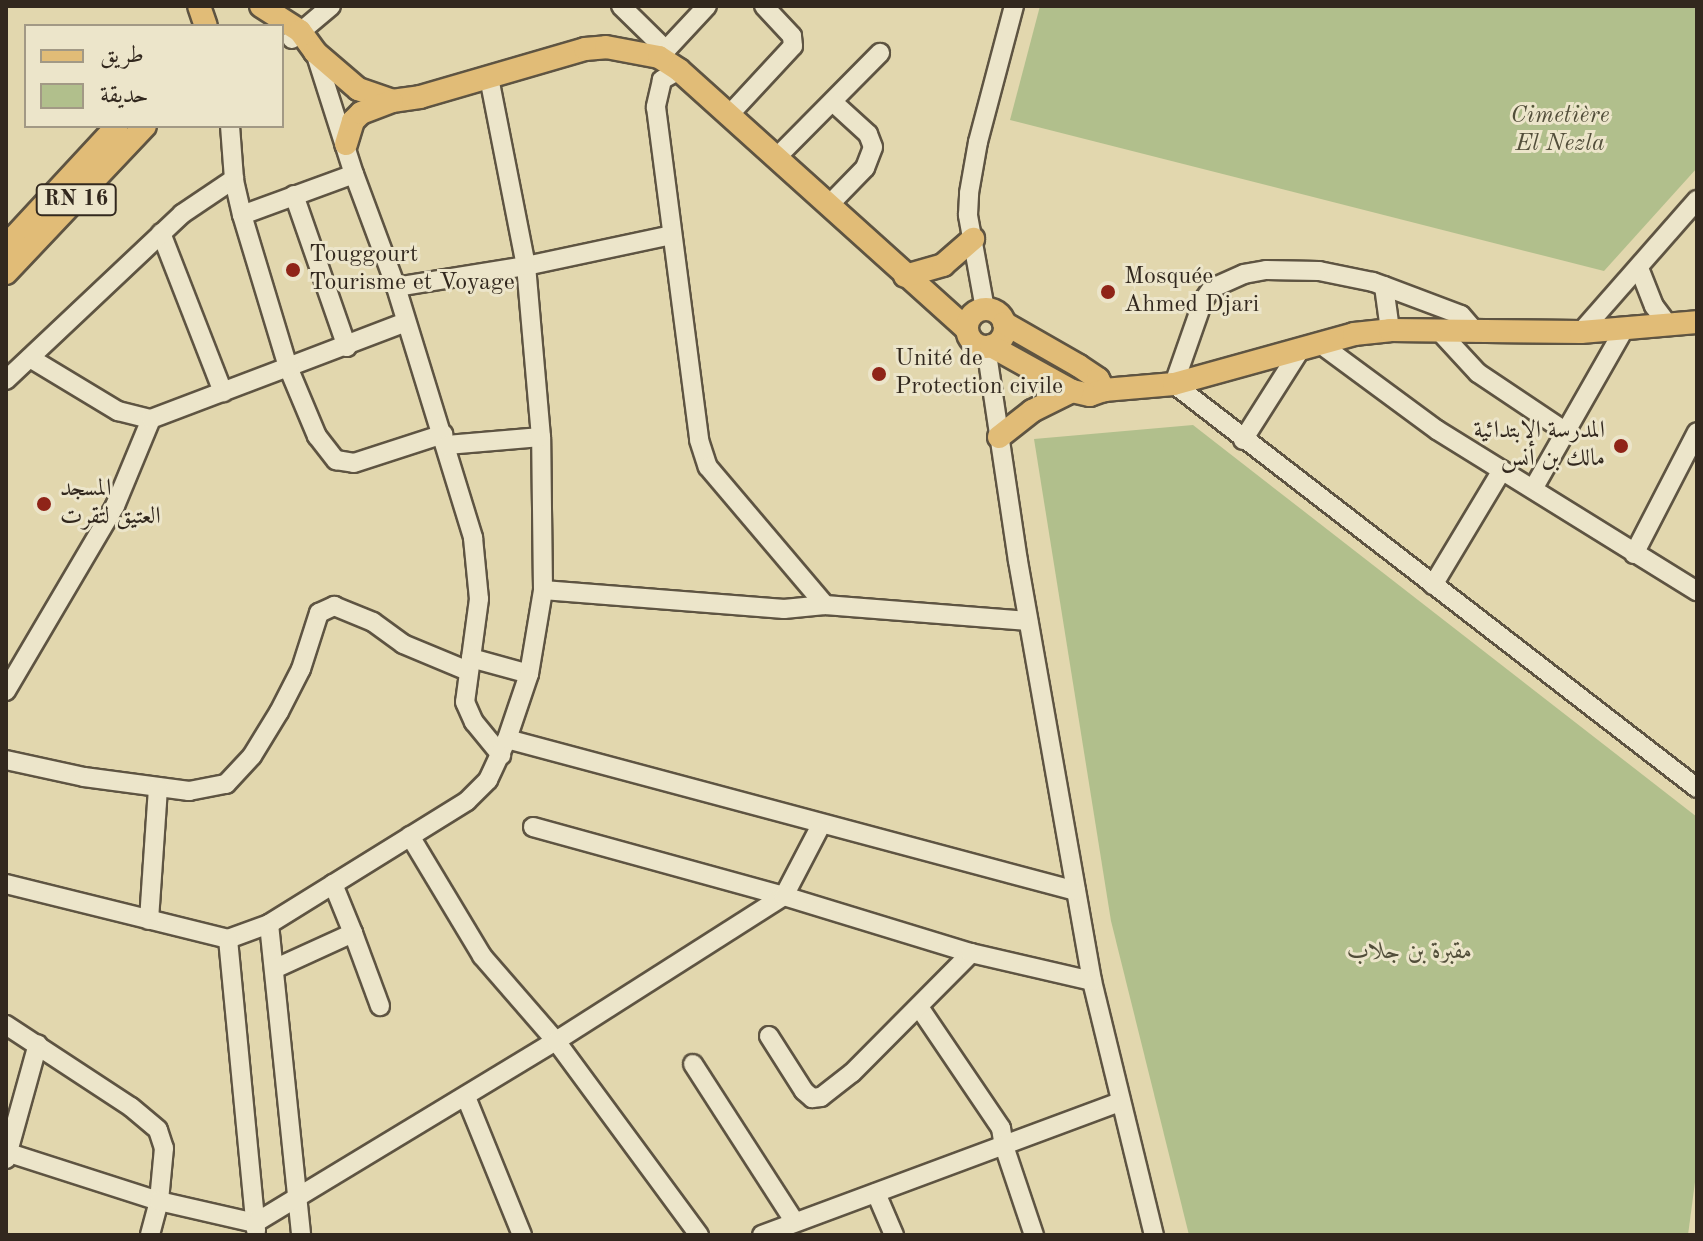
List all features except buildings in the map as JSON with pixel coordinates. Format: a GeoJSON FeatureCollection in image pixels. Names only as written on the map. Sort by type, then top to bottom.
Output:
{"type":"FeatureCollection","features":[{"type":"Feature","properties":{"kind":"main road"},"geometry":{"type":"LineString","coordinates":[[259,6],[280,24]]}},
{"type":"Feature","properties":{"kind":"main road"},"geometry":{"type":"LineString","coordinates":[[299,40],[358,89],[392,101]]}},
{"type":"Feature","properties":{"kind":"main road"},"geometry":{"type":"LineString","coordinates":[[346,144],[353,121],[361,113],[392,101],[585,49],[606,47],[663,54],[966,328],[974,343],[989,347],[1072,391],[1090,395],[1104,390],[1174,384],[1354,334],[1390,330],[1581,332],[1666,322],[1697,322]]}},
{"type":"Feature","properties":{"kind":"main road","name":"RN 16"},"geometry":{"type":"LineString","coordinates":[[6,246],[115,128]]}},
{"type":"Feature","properties":{"kind":"main road","name":"RN 16"},"geometry":{"type":"LineString","coordinates":[[6,273],[143,128]]}},
{"type":"Feature","properties":{"kind":"main road"},"geometry":{"type":"LineString","coordinates":[[905,276],[943,265],[973,239]]}},
{"type":"Feature","properties":{"kind":"main road"},"geometry":{"type":"LineString","coordinates":[[966,328],[973,313],[985,309],[997,312],[1004,323],[1098,379],[1104,390]]}},
{"type":"Feature","properties":{"kind":"main road"},"geometry":{"type":"LineString","coordinates":[[989,347],[1001,340],[1004,323]]}},
{"type":"Feature","properties":{"kind":"main road"},"geometry":{"type":"LineString","coordinates":[[999,437],[1032,411],[1072,391]]}},
{"type":"Feature","properties":{"kind":"street"},"geometry":{"type":"LineString","coordinates":[[331,6],[299,40],[346,144],[396,287],[445,439],[478,560],[479,599],[465,685],[468,713],[504,747],[1076,891]]}},
{"type":"Feature","properties":{"kind":"street"},"geometry":{"type":"LineString","coordinates":[[621,6],[663,54],[707,6]]}},
{"type":"Feature","properties":{"kind":"street"},"geometry":{"type":"LineString","coordinates":[[729,115],[793,46],[792,36],[764,6]]}},
{"type":"Feature","properties":{"kind":"street"},"geometry":{"type":"LineString","coordinates":[[985,309],[968,215],[973,166],[1014,6]]}},
{"type":"Feature","properties":{"kind":"street"},"geometry":{"type":"LineString","coordinates":[[776,158],[880,53]]}},
{"type":"Feature","properties":{"kind":"street"},"geometry":{"type":"LineString","coordinates":[[679,70],[662,80],[657,97],[702,456],[825,605]]}},
{"type":"Feature","properties":{"kind":"street"},"geometry":{"type":"LineString","coordinates":[[6,884],[228,939],[269,924],[477,793],[504,747],[529,674],[543,590],[541,437],[526,266],[489,77]]}},
{"type":"Feature","properties":{"kind":"street"},"geometry":{"type":"LineString","coordinates":[[828,206],[865,168],[873,147],[868,134],[833,102]]}},
{"type":"Feature","properties":{"kind":"street"},"geometry":{"type":"LineString","coordinates":[[230,128],[234,179],[242,215],[288,367],[317,436],[328,454],[336,460],[354,463],[445,439],[541,437]]}},
{"type":"Feature","properties":{"kind":"street"},"geometry":{"type":"LineString","coordinates":[[242,215],[354,174]]}},
{"type":"Feature","properties":{"kind":"street"},"geometry":{"type":"LineString","coordinates":[[6,380],[161,233],[206,196],[234,179]]}},
{"type":"Feature","properties":{"kind":"street"},"geometry":{"type":"LineString","coordinates":[[294,195],[347,347]]}},
{"type":"Feature","properties":{"kind":"street"},"geometry":{"type":"LineString","coordinates":[[1581,332],[1598,309],[1639,268],[1697,200]]}},
{"type":"Feature","properties":{"kind":"street"},"geometry":{"type":"LineString","coordinates":[[161,233],[223,392]]}},
{"type":"Feature","properties":{"kind":"street"},"geometry":{"type":"LineString","coordinates":[[396,287],[526,266],[672,235]]}},
{"type":"Feature","properties":{"kind":"street"},"geometry":{"type":"LineString","coordinates":[[1639,268],[1654,306],[1666,322]]}},
{"type":"Feature","properties":{"kind":"street"},"geometry":{"type":"LineString","coordinates":[[1476,332],[1461,315],[1361,277],[1319,271],[1266,270],[1225,280],[1212,288],[1203,301],[1174,384],[1697,788]]}},
{"type":"Feature","properties":{"kind":"street"},"geometry":{"type":"LineString","coordinates":[[1384,286],[1390,330]]}},
{"type":"Feature","properties":{"kind":"street"},"geometry":{"type":"LineString","coordinates":[[30,358],[118,411],[151,419],[406,322]]}},
{"type":"Feature","properties":{"kind":"street"},"geometry":{"type":"LineString","coordinates":[[1533,489],[1625,328]]}},
{"type":"Feature","properties":{"kind":"street"},"geometry":{"type":"LineString","coordinates":[[1440,332],[1478,373],[1566,432]]}},
{"type":"Feature","properties":{"kind":"street"},"geometry":{"type":"LineString","coordinates":[[1243,440],[1311,345],[1437,430],[1697,591]]}},
{"type":"Feature","properties":{"kind":"street"},"geometry":{"type":"LineString","coordinates":[[989,347],[999,437],[1028,621],[1092,981],[1154,1235]]}},
{"type":"Feature","properties":{"kind":"street"},"geometry":{"type":"LineString","coordinates":[[6,691],[115,506],[151,419]]}},
{"type":"Feature","properties":{"kind":"street"},"geometry":{"type":"LineString","coordinates":[[1634,554],[1697,432]]}},
{"type":"Feature","properties":{"kind":"street"},"geometry":{"type":"LineString","coordinates":[[1433,585],[1502,470]]}},
{"type":"Feature","properties":{"kind":"street"},"geometry":{"type":"LineString","coordinates":[[543,590],[784,609],[825,605],[1028,621]]}},
{"type":"Feature","properties":{"kind":"street"},"geometry":{"type":"LineString","coordinates":[[6,760],[84,777],[189,791],[226,784],[239,773],[279,712],[301,669],[319,613],[334,606],[373,622],[403,644],[470,664],[529,674]]}},
{"type":"Feature","properties":{"kind":"street"},"geometry":{"type":"LineString","coordinates":[[149,920],[158,787]]}},
{"type":"Feature","properties":{"kind":"street"},"geometry":{"type":"LineString","coordinates":[[256,1229],[298,1195],[466,1097],[784,896],[821,825]]}},
{"type":"Feature","properties":{"kind":"street"},"geometry":{"type":"LineString","coordinates":[[533,827],[784,896],[971,953],[1092,981]]}},
{"type":"Feature","properties":{"kind":"street"},"geometry":{"type":"LineString","coordinates":[[410,836],[482,956],[556,1041],[699,1235]]}},
{"type":"Feature","properties":{"kind":"street"},"geometry":{"type":"LineString","coordinates":[[333,884],[380,1006]]}},
{"type":"Feature","properties":{"kind":"street"},"geometry":{"type":"LineString","coordinates":[[269,924],[301,1235]]}},
{"type":"Feature","properties":{"kind":"street"},"geometry":{"type":"LineString","coordinates":[[274,969],[353,933]]}},
{"type":"Feature","properties":{"kind":"street"},"geometry":{"type":"LineString","coordinates":[[228,939],[256,1229]]}},
{"type":"Feature","properties":{"kind":"street"},"geometry":{"type":"LineString","coordinates":[[769,1036],[804,1091],[817,1098],[852,1073],[971,953]]}},
{"type":"Feature","properties":{"kind":"street"},"geometry":{"type":"LineString","coordinates":[[919,1007],[997,1120],[1034,1235]]}},
{"type":"Feature","properties":{"kind":"street"},"geometry":{"type":"LineString","coordinates":[[6,1025],[131,1107],[158,1130],[164,1148],[159,1201],[150,1235]]}},
{"type":"Feature","properties":{"kind":"street"},"geometry":{"type":"LineString","coordinates":[[38,1044],[7,1155],[256,1229]]}},
{"type":"Feature","properties":{"kind":"street"},"geometry":{"type":"LineString","coordinates":[[693,1064],[795,1222]]}},
{"type":"Feature","properties":{"kind":"street"},"geometry":{"type":"LineString","coordinates":[[466,1097],[522,1235]]}},
{"type":"Feature","properties":{"kind":"street"},"geometry":{"type":"LineString","coordinates":[[762,1235],[1120,1102]]}},
{"type":"Feature","properties":{"kind":"street"},"geometry":{"type":"LineString","coordinates":[[876,1193],[894,1235]]}},
{"type":"Feature","properties":{"kind":"green space","name":"Cimetière El Nezla"},"geometry":{"type":"Polygon","coordinates":[[[1040,6],[1697,6],[1697,168],[1604,271],[1010,120],[1040,6]]]}},
{"type":"Feature","properties":{"kind":"green space","name":"مقبرة بن جلاب"},"geometry":{"type":"Polygon","coordinates":[[[1193,425],[1697,817],[1697,1167],[1688,1235],[1189,1235],[1111,921],[1034,439],[1193,425]]]}},
{"type":"Feature","properties":{"kind":"place","name":"Touggourt Tourisme et Voyage"},"geometry":{"type":"Point","coordinates":[293,270]}},
{"type":"Feature","properties":{"kind":"place","name":"Mosquée Ahmed Djari"},"geometry":{"type":"Point","coordinates":[1108,292]}},
{"type":"Feature","properties":{"kind":"place","name":"Unité de Protection civile"},"geometry":{"type":"Point","coordinates":[879,374]}},
{"type":"Feature","properties":{"kind":"place","name":"المدرسة الابتدائية مالك بن أنس"},"geometry":{"type":"Point","coordinates":[1621,446]}},
{"type":"Feature","properties":{"kind":"place","name":"المسجد العتيق لتقرت"},"geometry":{"type":"Point","coordinates":[44,504]}}]}
